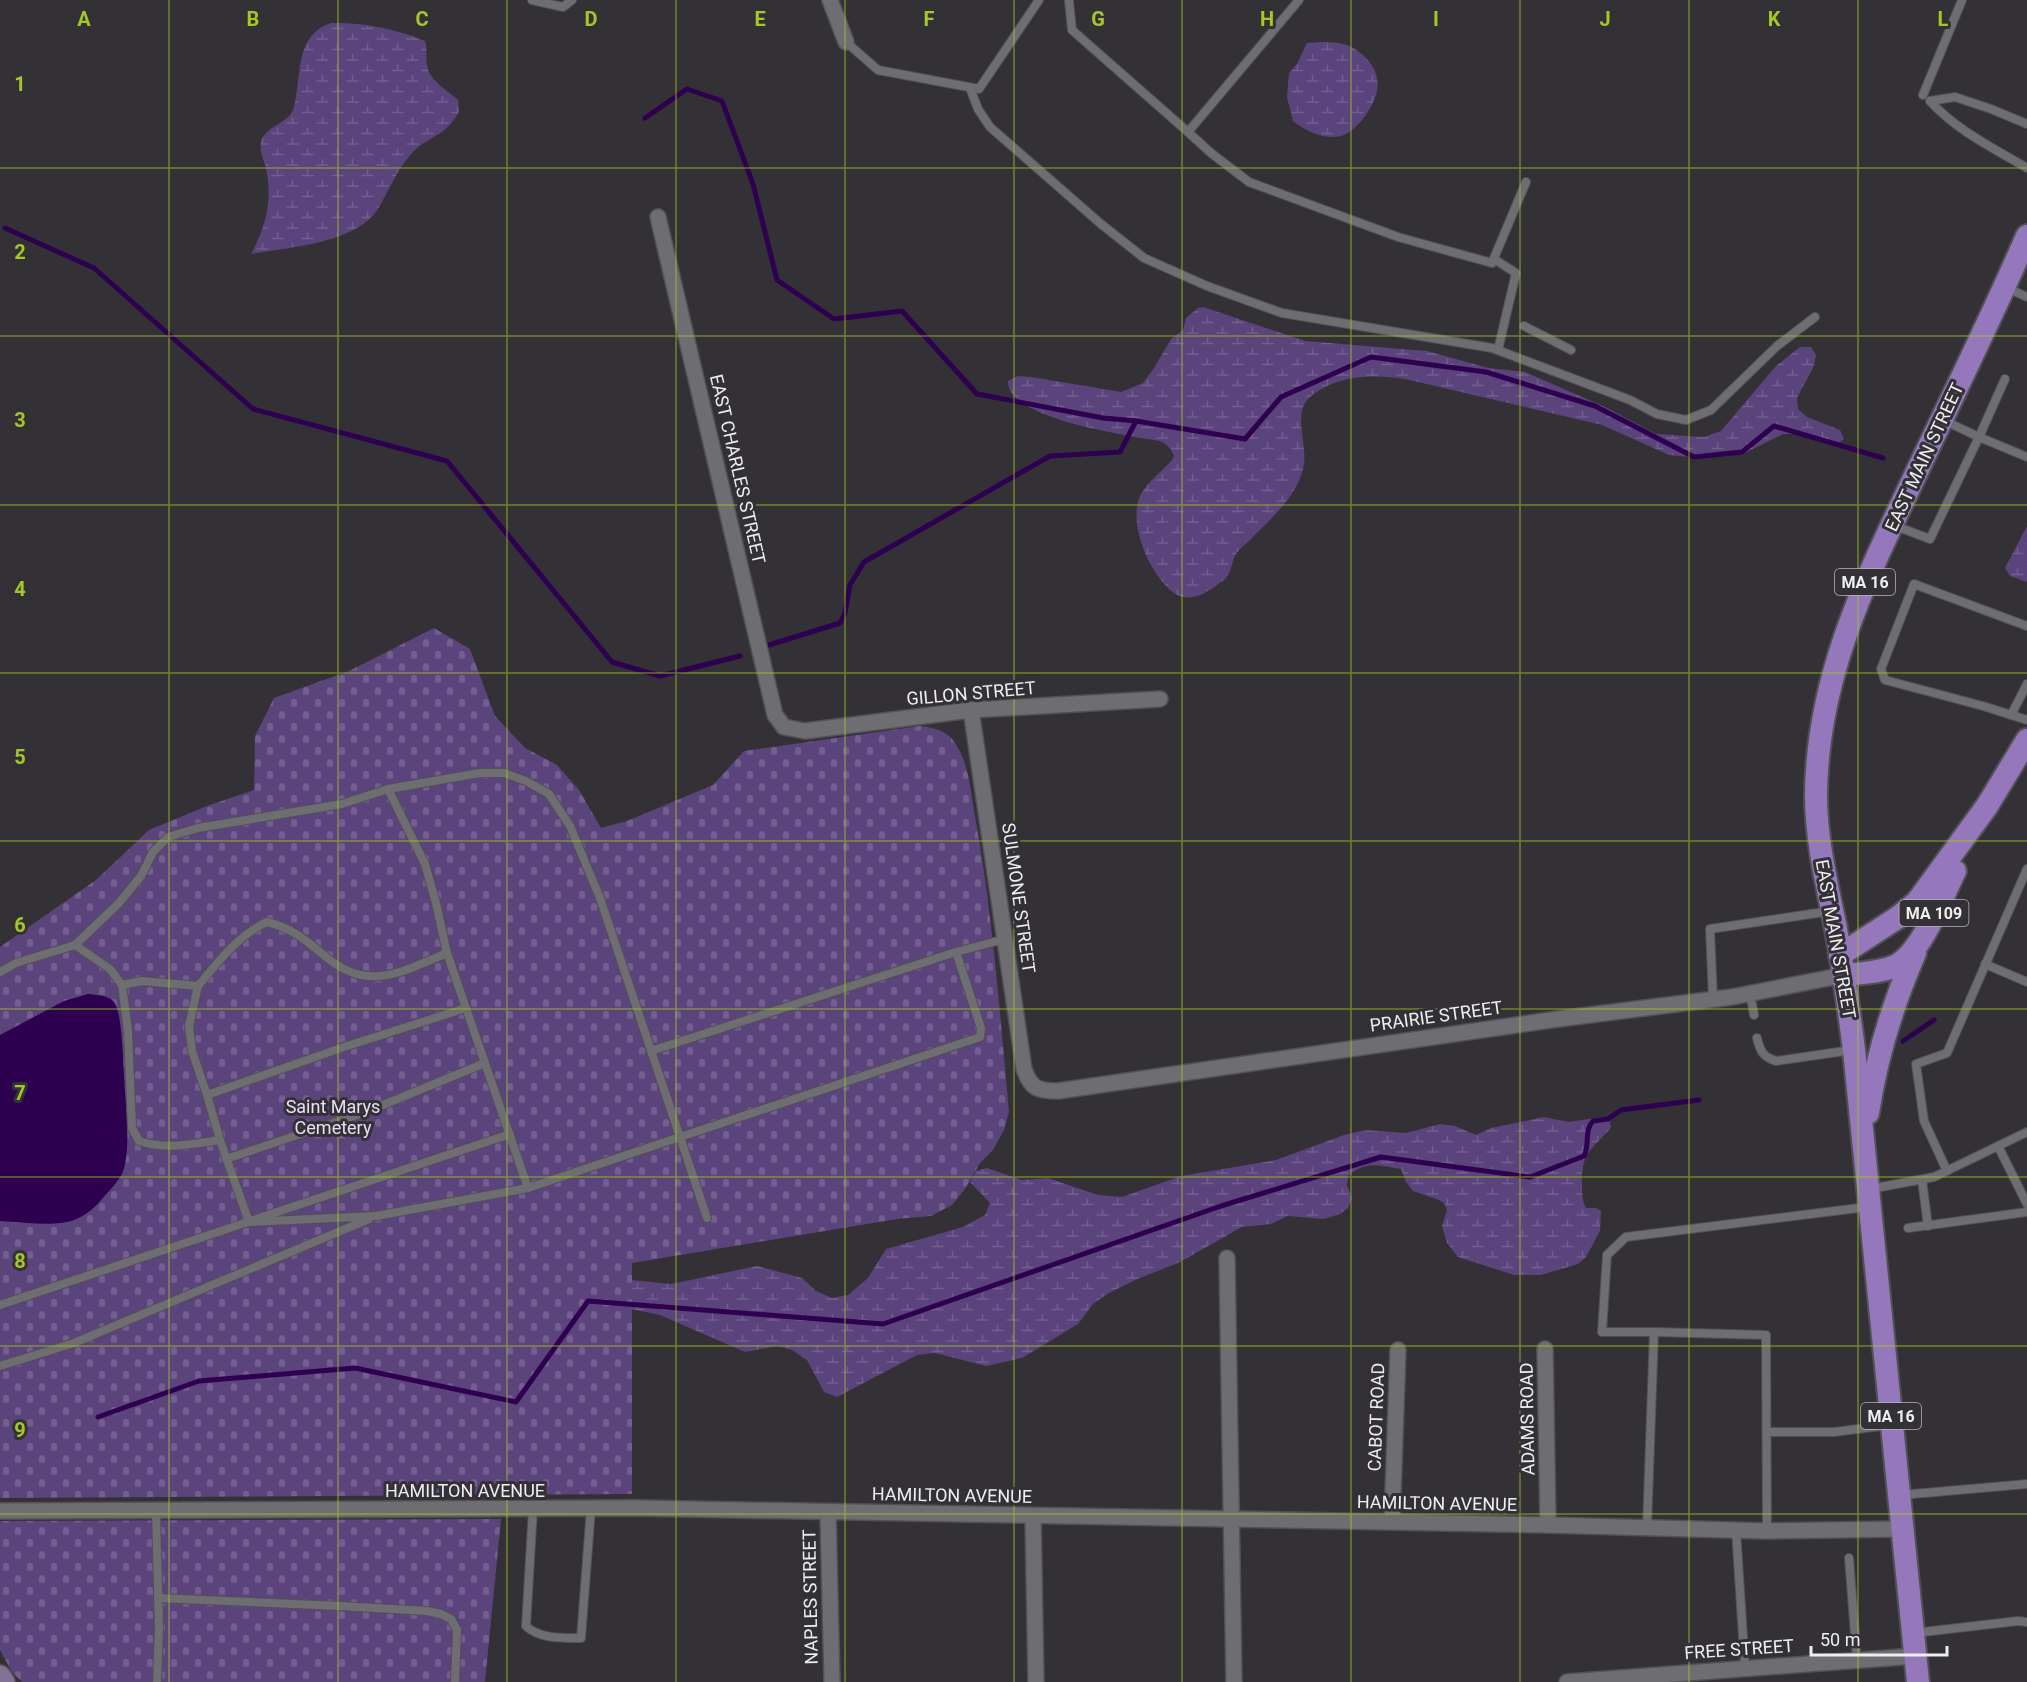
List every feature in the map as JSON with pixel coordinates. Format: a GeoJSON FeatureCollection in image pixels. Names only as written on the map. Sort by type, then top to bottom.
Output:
{"type":"FeatureCollection","features":[{"type":"Feature","properties":{"kind":"main road","name":"EAST MAIN STREET"},"geometry":{"type":"LineString","coordinates":[[1918,1682],[1854,1050],[1817,813],[1818,754],[1833,673],[1846,630],[1864,584],[2027,236]]}},
{"type":"Feature","properties":{"kind":"main road","name":"MA 109"},"geometry":{"type":"LineString","coordinates":[[1842,965],[1878,971],[1896,965],[1911,954],[1924,933],[1987,806],[2027,740]]}},
{"type":"Feature","properties":{"kind":"main road","name":"MA 109"},"geometry":{"type":"LineString","coordinates":[[1842,965],[1917,902],[1987,806]]}},
{"type":"Feature","properties":{"kind":"main road"},"geometry":{"type":"LineString","coordinates":[[1865,1151],[1870,1105],[1883,1041],[1906,973],[1924,933]]}},
{"type":"Feature","properties":{"kind":"main road"},"geometry":{"type":"LineString","coordinates":[[0,1676],[4,1682]]}},
{"type":"Feature","properties":{"kind":"street"},"geometry":{"type":"LineString","coordinates":[[830,0],[846,42]]}},
{"type":"Feature","properties":{"kind":"street","name":"EAST CHARLES STREET"},"geometry":{"type":"LineString","coordinates":[[658,217],[773,708],[775,715],[785,727]]}},
{"type":"Feature","properties":{"kind":"street","name":"GILLON STREET"},"geometry":{"type":"LineString","coordinates":[[785,727],[805,731],[971,710],[1161,699]]}},
{"type":"Feature","properties":{"kind":"street","name":"SULMONE STREET"},"geometry":{"type":"LineString","coordinates":[[971,710],[1024,1069],[1028,1080],[1035,1087]]}},
{"type":"Feature","properties":{"kind":"street","name":"PRAIRIE STREET"},"geometry":{"type":"LineString","coordinates":[[1035,1087],[1043,1091],[1058,1091],[1493,1028],[1713,999],[1750,993],[1842,965]]}},
{"type":"Feature","properties":{"kind":"street"},"geometry":{"type":"LineString","coordinates":[[1227,1258],[1234,1682]]}},
{"type":"Feature","properties":{"kind":"street","name":"ADAMS ROAD"},"geometry":{"type":"LineString","coordinates":[[1545,1349],[1548,1525]]}},
{"type":"Feature","properties":{"kind":"street","name":"CABOT ROAD"},"geometry":{"type":"LineString","coordinates":[[1392,1522],[1398,1350]]}},
{"type":"Feature","properties":{"kind":"street","name":"HAMILTON AVENUE"},"geometry":{"type":"LineString","coordinates":[[0,1511],[591,1508],[1767,1531],[1902,1529]]}},
{"type":"Feature","properties":{"kind":"street","name":"NAPLES STREET"},"geometry":{"type":"LineString","coordinates":[[828,1512],[832,1682]]}},
{"type":"Feature","properties":{"kind":"street"},"geometry":{"type":"LineString","coordinates":[[1033,1516],[1036,1682]]}},
{"type":"Feature","properties":{"kind":"street","name":"FREE STREET"},"geometry":{"type":"LineString","coordinates":[[1567,1682],[1857,1660],[1914,1645]]}},
{"type":"Feature","properties":{"kind":"lane"},"geometry":{"type":"LineString","coordinates":[[532,0],[563,7],[572,0]]}},
{"type":"Feature","properties":{"kind":"lane"},"geometry":{"type":"LineString","coordinates":[[846,42],[878,70],[979,89],[1040,0]]}},
{"type":"Feature","properties":{"kind":"lane"},"geometry":{"type":"LineString","coordinates":[[1188,132],[1299,0]]}},
{"type":"Feature","properties":{"kind":"lane"},"geometry":{"type":"LineString","coordinates":[[1923,95],[1962,0]]}},
{"type":"Feature","properties":{"kind":"lane"},"geometry":{"type":"LineString","coordinates":[[1069,1],[1072,30],[1211,153],[1250,182],[1398,237],[1492,263],[1526,182]]}},
{"type":"Feature","properties":{"kind":"lane"},"geometry":{"type":"LineString","coordinates":[[970,88],[978,109],[990,127],[1101,224],[1144,258],[1207,286],[1282,313],[1498,350],[1630,400],[1657,414],[1686,420],[1711,410],[1777,346],[1815,316]]}},
{"type":"Feature","properties":{"kind":"lane"},"geometry":{"type":"LineString","coordinates":[[2027,123],[1955,97],[1930,101],[1944,116],[2027,168]]}},
{"type":"Feature","properties":{"kind":"lane"},"geometry":{"type":"LineString","coordinates":[[1494,259],[1516,273],[1498,350]]}},
{"type":"Feature","properties":{"kind":"lane"},"geometry":{"type":"LineString","coordinates":[[2004,286],[2027,297]]}},
{"type":"Feature","properties":{"kind":"lane"},"geometry":{"type":"LineString","coordinates":[[1524,326],[1571,350]]}},
{"type":"Feature","properties":{"kind":"lane"},"geometry":{"type":"LineString","coordinates":[[1892,525],[1930,539],[2005,379]]}},
{"type":"Feature","properties":{"kind":"lane"},"geometry":{"type":"LineString","coordinates":[[1941,419],[2027,457]]}},
{"type":"Feature","properties":{"kind":"lane"},"geometry":{"type":"LineString","coordinates":[[2027,627],[1914,584],[1881,669],[1884,680],[2027,720]]}},
{"type":"Feature","properties":{"kind":"lane"},"geometry":{"type":"LineString","coordinates":[[2011,715],[2027,684]]}},
{"type":"Feature","properties":{"kind":"lane"},"geometry":{"type":"LineString","coordinates":[[0,972],[16,963],[75,945],[119,903],[141,876],[153,852],[168,837],[198,828],[342,804],[388,789],[480,773],[504,773],[526,781],[549,794],[570,826],[600,898],[707,1218]]}},
{"type":"Feature","properties":{"kind":"lane"},"geometry":{"type":"LineString","coordinates":[[388,789],[425,864],[447,953],[528,1188]]}},
{"type":"Feature","properties":{"kind":"lane"},"geometry":{"type":"LineString","coordinates":[[1947,1171],[1924,1121],[1917,1064],[1947,1053],[2027,868]]}},
{"type":"Feature","properties":{"kind":"lane"},"geometry":{"type":"LineString","coordinates":[[1713,999],[1710,929],[1832,910]]}},
{"type":"Feature","properties":{"kind":"lane"},"geometry":{"type":"LineString","coordinates":[[249,1222],[226,1159],[192,1051],[189,1026],[198,986],[224,955],[255,927],[267,922],[284,926],[332,962],[370,978],[395,974],[447,953]]}},
{"type":"Feature","properties":{"kind":"lane"},"geometry":{"type":"LineString","coordinates":[[651,1051],[956,952],[1005,939]]}},
{"type":"Feature","properties":{"kind":"lane"},"geometry":{"type":"LineString","coordinates":[[75,945],[110,969],[122,985],[128,1031],[132,1128],[139,1141],[154,1146],[180,1146],[220,1140]]}},
{"type":"Feature","properties":{"kind":"lane"},"geometry":{"type":"LineString","coordinates":[[249,1222],[376,1216],[528,1188],[980,1037],[981,1028],[956,952]]}},
{"type":"Feature","properties":{"kind":"lane"},"geometry":{"type":"LineString","coordinates":[[1985,964],[2027,982]]}},
{"type":"Feature","properties":{"kind":"lane"},"geometry":{"type":"LineString","coordinates":[[122,985],[142,981],[198,986]]}},
{"type":"Feature","properties":{"kind":"lane"},"geometry":{"type":"LineString","coordinates":[[1750,993],[1754,1015]]}},
{"type":"Feature","properties":{"kind":"lane"},"geometry":{"type":"LineString","coordinates":[[207,1095],[344,1047],[466,1008]]}},
{"type":"Feature","properties":{"kind":"lane"},"geometry":{"type":"LineString","coordinates":[[1757,1038],[1760,1051],[1767,1058],[1776,1060],[1854,1050]]}},
{"type":"Feature","properties":{"kind":"lane"},"geometry":{"type":"LineString","coordinates":[[226,1159],[366,1112],[485,1063]]}},
{"type":"Feature","properties":{"kind":"lane"},"geometry":{"type":"LineString","coordinates":[[1767,1531],[1766,1335],[1602,1332],[1607,1255],[1626,1237],[1870,1198],[1947,1171],[2027,1132]]}},
{"type":"Feature","properties":{"kind":"lane"},"geometry":{"type":"LineString","coordinates":[[0,1305],[510,1134]]}},
{"type":"Feature","properties":{"kind":"lane"},"geometry":{"type":"LineString","coordinates":[[1998,1146],[2027,1204]]}},
{"type":"Feature","properties":{"kind":"lane"},"geometry":{"type":"LineString","coordinates":[[1922,1180],[1928,1226]]}},
{"type":"Feature","properties":{"kind":"lane"},"geometry":{"type":"LineString","coordinates":[[1908,1228],[2027,1212]]}},
{"type":"Feature","properties":{"kind":"lane"},"geometry":{"type":"LineString","coordinates":[[0,1366],[74,1343],[376,1216]]}},
{"type":"Feature","properties":{"kind":"lane"},"geometry":{"type":"LineString","coordinates":[[1647,1527],[1654,1332]]}},
{"type":"Feature","properties":{"kind":"lane"},"geometry":{"type":"LineString","coordinates":[[1768,1432],[1834,1432],[1892,1425]]}},
{"type":"Feature","properties":{"kind":"lane"},"geometry":{"type":"LineString","coordinates":[[1899,1495],[2027,1484]]}},
{"type":"Feature","properties":{"kind":"lane"},"geometry":{"type":"LineString","coordinates":[[533,1509],[526,1626],[532,1633],[581,1638],[591,1508]]}},
{"type":"Feature","properties":{"kind":"lane"},"geometry":{"type":"LineString","coordinates":[[156,1510],[157,1682]]}},
{"type":"Feature","properties":{"kind":"lane"},"geometry":{"type":"LineString","coordinates":[[1736,1530],[1745,1668]]}},
{"type":"Feature","properties":{"kind":"lane"},"geometry":{"type":"LineString","coordinates":[[1849,1558],[1857,1660]]}},
{"type":"Feature","properties":{"kind":"lane"},"geometry":{"type":"LineString","coordinates":[[158,1598],[340,1606],[427,1611],[441,1614],[451,1619],[457,1630],[455,1682]]}},
{"type":"Feature","properties":{"kind":"lane"},"geometry":{"type":"LineString","coordinates":[[1914,1645],[2018,1621],[2027,1622]]}},
{"type":"Feature","properties":{"kind":"green space"},"geometry":{"type":"Polygon","coordinates":[[[331,23],[379,27],[425,41],[428,71],[435,81],[458,100],[459,112],[443,131],[409,156],[378,209],[354,230],[320,242],[251,254],[264,225],[268,206],[268,185],[261,151],[263,136],[292,113],[305,47],[319,29],[331,23]]]}},
{"type":"Feature","properties":{"kind":"green space"},"geometry":{"type":"Polygon","coordinates":[[[1307,43],[1340,43],[1356,50],[1370,63],[1377,79],[1376,96],[1368,112],[1353,129],[1339,137],[1318,135],[1293,121],[1287,97],[1289,73],[1297,64],[1307,43]]]}},
{"type":"Feature","properties":{"kind":"green space"},"geometry":{"type":"Polygon","coordinates":[[[1203,307],[1305,341],[1427,351],[1488,368],[1525,372],[1605,407],[1656,434],[1704,437],[1721,431],[1776,366],[1800,347],[1811,347],[1816,355],[1814,366],[1797,398],[1798,409],[1807,417],[1840,430],[1844,439],[1840,442],[1831,442],[1800,434],[1783,434],[1743,454],[1700,458],[1669,455],[1602,425],[1405,379],[1367,377],[1342,381],[1319,390],[1304,404],[1301,420],[1304,464],[1291,496],[1238,552],[1225,579],[1200,595],[1182,597],[1170,590],[1154,570],[1147,558],[1138,531],[1137,505],[1141,494],[1174,456],[1167,445],[1160,441],[1098,430],[1047,415],[1027,406],[1013,394],[1008,381],[1017,376],[1031,377],[1121,392],[1143,383],[1171,339],[1183,330],[1186,318],[1198,308],[1203,307]]]}},
{"type":"Feature","properties":{"kind":"green space"},"geometry":{"type":"Polygon","coordinates":[[[2027,526],[2027,582],[2010,576],[2005,568],[2027,526]]]}},
{"type":"Feature","properties":{"kind":"green space","name":"Saint Marys Cemetery"},"geometry":{"type":"Polygon","coordinates":[[[434,628],[470,649],[495,716],[525,748],[557,765],[579,790],[601,828],[627,821],[713,785],[744,751],[920,726],[948,735],[960,752],[967,771],[982,858],[996,967],[1009,1112],[1004,1130],[993,1150],[980,1163],[965,1189],[952,1205],[931,1216],[897,1219],[632,1263],[632,1494],[0,1498],[0,947],[96,880],[149,830],[254,790],[255,736],[274,698],[349,671],[434,628]]]}},
{"type":"Feature","properties":{"kind":"green space"},"geometry":{"type":"Polygon","coordinates":[[[1544,1117],[1568,1122],[1603,1117],[1609,1118],[1611,1128],[1585,1158],[1582,1174],[1582,1193],[1586,1208],[1596,1208],[1601,1211],[1600,1231],[1586,1257],[1578,1264],[1541,1275],[1514,1275],[1458,1257],[1447,1243],[1442,1226],[1447,1210],[1444,1203],[1413,1191],[1406,1182],[1401,1169],[1373,1165],[1361,1168],[1348,1176],[1347,1185],[1352,1198],[1348,1208],[1340,1214],[1324,1219],[1287,1216],[1271,1224],[1242,1227],[1178,1263],[1109,1293],[1093,1304],[1078,1324],[1022,1358],[986,1366],[935,1353],[917,1355],[837,1397],[824,1392],[807,1360],[792,1350],[778,1346],[745,1352],[660,1315],[603,1303],[612,1278],[671,1284],[757,1266],[802,1278],[816,1291],[832,1298],[848,1295],[868,1278],[886,1249],[963,1227],[985,1215],[990,1203],[970,1182],[976,1171],[987,1168],[1022,1180],[1048,1178],[1098,1195],[1122,1197],[1181,1176],[1276,1160],[1344,1135],[1365,1130],[1406,1133],[1440,1124],[1455,1126],[1476,1135],[1491,1128],[1544,1117]]]}},
{"type":"Feature","properties":{"kind":"green space"},"geometry":{"type":"Polygon","coordinates":[[[501,1519],[485,1682],[22,1682],[12,1672],[0,1650],[0,1521],[501,1519]]]}},
{"type":"Feature","properties":{"kind":"shaded area"},"geometry":{"type":"Polygon","coordinates":[[[88,994],[112,1000],[119,1015],[127,1125],[127,1152],[122,1174],[95,1206],[73,1221],[51,1224],[0,1221],[0,1035],[64,1001],[88,994]]]}},
{"type":"Feature","properties":{"kind":"waterway"},"geometry":{"type":"LineString","coordinates":[[645,118],[687,89],[722,101],[753,184],[777,280],[834,319],[902,311],[977,394],[1103,418],[1136,421]]}},
{"type":"Feature","properties":{"kind":"waterway"},"geometry":{"type":"LineString","coordinates":[[5,228],[94,268],[253,409],[447,461],[612,662],[660,676],[740,656]]}},
{"type":"Feature","properties":{"kind":"waterway"},"geometry":{"type":"LineString","coordinates":[[769,645],[840,623],[845,613],[850,585],[864,562],[1050,456],[1120,452],[1136,421],[1245,439],[1281,397],[1371,357],[1486,372],[1595,406],[1694,457],[1742,452],[1774,426],[1883,458]]}},
{"type":"Feature","properties":{"kind":"waterway"},"geometry":{"type":"LineString","coordinates":[[1903,1041],[1934,1020]]}},
{"type":"Feature","properties":{"kind":"waterway"},"geometry":{"type":"LineString","coordinates":[[98,1417],[199,1381],[355,1368],[516,1402],[588,1301],[883,1324],[1221,1206],[1381,1157],[1530,1177],[1584,1156],[1590,1125],[1593,1121],[1608,1119],[1621,1110],[1699,1100]]}}]}
